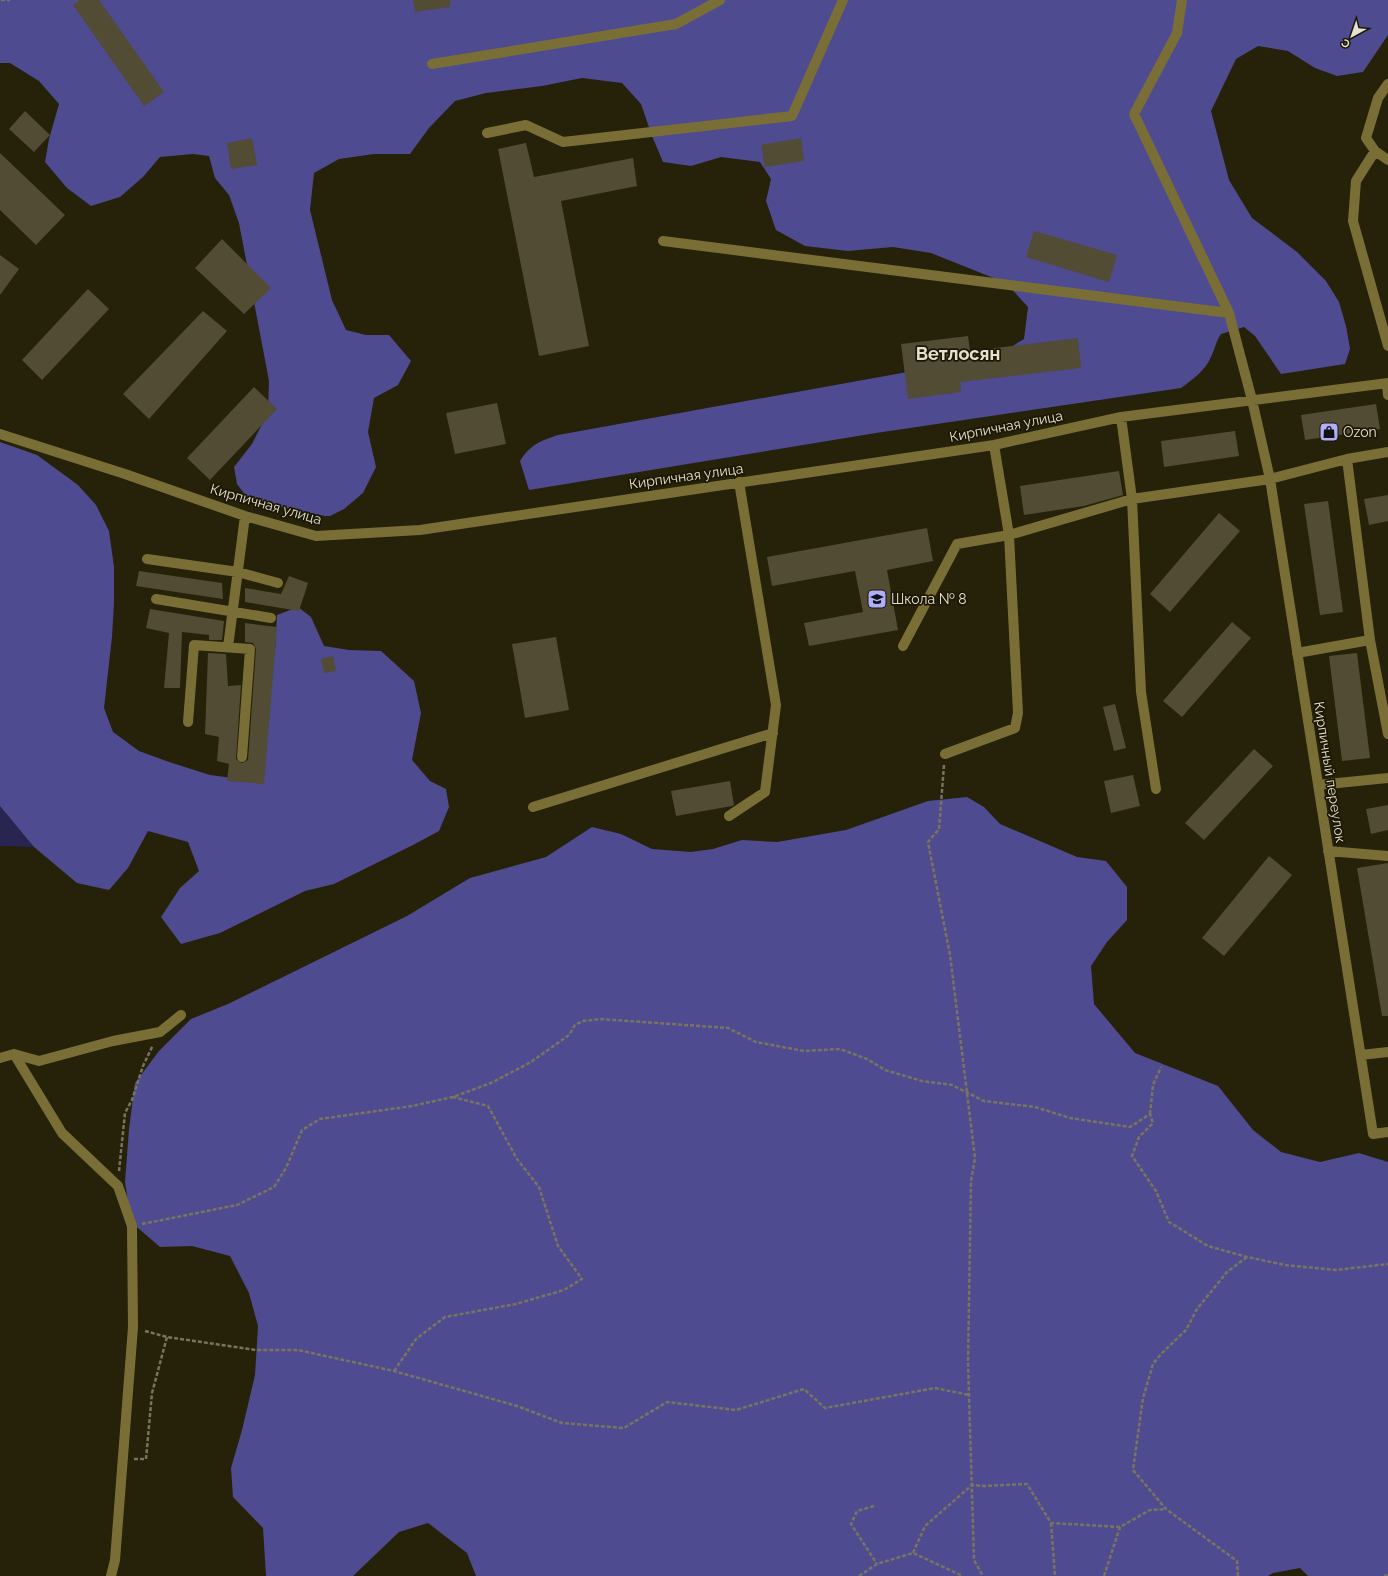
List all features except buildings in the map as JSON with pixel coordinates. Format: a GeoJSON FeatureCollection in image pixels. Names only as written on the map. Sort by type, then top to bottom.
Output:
{"type":"FeatureCollection","features":[{"type":"Feature","properties":{"kind":"street"},"geometry":{"type":"LineString","coordinates":[[432,64],[676,24],[720,0]]}},
{"type":"Feature","properties":{"kind":"street"},"geometry":{"type":"LineString","coordinates":[[487,133],[526,125],[563,142],[792,116],[842,0]]}},
{"type":"Feature","properties":{"kind":"street","name":"Кирпичный переулок"},"geometry":{"type":"LineString","coordinates":[[1182,0],[1176,33],[1134,114],[1228,313],[1252,400],[1270,479],[1373,1134],[1388,1132]]}},
{"type":"Feature","properties":{"kind":"street"},"geometry":{"type":"LineString","coordinates":[[1388,84],[1378,98],[1366,138],[1376,151],[1388,160]]}},
{"type":"Feature","properties":{"kind":"street"},"geometry":{"type":"LineString","coordinates":[[1376,151],[1356,181],[1353,221],[1388,346]]}},
{"type":"Feature","properties":{"kind":"street"},"geometry":{"type":"LineString","coordinates":[[663,241],[1228,313]]}},
{"type":"Feature","properties":{"kind":"street"},"geometry":{"type":"LineString","coordinates":[[1387,383],[1388,395]]}},
{"type":"Feature","properties":{"kind":"street","name":"Кирпичная улица"},"geometry":{"type":"LineString","coordinates":[[0,434],[125,474],[245,516],[316,536],[420,530],[994,445],[1121,417],[1387,383]]}},
{"type":"Feature","properties":{"kind":"street"},"geometry":{"type":"LineString","coordinates":[[1121,417],[1132,499],[1141,692],[1156,790]]}},
{"type":"Feature","properties":{"kind":"street"},"geometry":{"type":"LineString","coordinates":[[945,754],[1015,728],[1018,713],[1009,535],[994,445]]}},
{"type":"Feature","properties":{"kind":"street"},"geometry":{"type":"LineString","coordinates":[[903,646],[957,544],[1009,535],[1132,499],[1270,479],[1347,459],[1388,452]]}},
{"type":"Feature","properties":{"kind":"street"},"geometry":{"type":"LineString","coordinates":[[1347,459],[1370,640],[1388,734]]}},
{"type":"Feature","properties":{"kind":"street"},"geometry":{"type":"LineString","coordinates":[[729,816],[765,792],[776,705],[739,482]]}},
{"type":"Feature","properties":{"kind":"street"},"geometry":{"type":"LineString","coordinates":[[228,647],[245,516]]}},
{"type":"Feature","properties":{"kind":"street"},"geometry":{"type":"LineString","coordinates":[[148,559],[238,572],[278,582]]}},
{"type":"Feature","properties":{"kind":"street"},"geometry":{"type":"LineString","coordinates":[[156,599],[272,618]]}},
{"type":"Feature","properties":{"kind":"street"},"geometry":{"type":"LineString","coordinates":[[1297,653],[1370,640]]}},
{"type":"Feature","properties":{"kind":"street"},"geometry":{"type":"LineString","coordinates":[[188,722],[194,645],[250,649],[242,757]]}},
{"type":"Feature","properties":{"kind":"street"},"geometry":{"type":"LineString","coordinates":[[533,807],[772,732]]}},
{"type":"Feature","properties":{"kind":"street"},"geometry":{"type":"LineString","coordinates":[[1318,785],[1388,778]]}},
{"type":"Feature","properties":{"kind":"street"},"geometry":{"type":"LineString","coordinates":[[1328,851],[1388,856]]}},
{"type":"Feature","properties":{"kind":"street"},"geometry":{"type":"LineString","coordinates":[[0,1058],[14,1054],[39,1061],[113,1041],[160,1032],[181,1015]]}},
{"type":"Feature","properties":{"kind":"street"},"geometry":{"type":"LineString","coordinates":[[1361,1055],[1388,1052]]}},
{"type":"Feature","properties":{"kind":"street"},"geometry":{"type":"LineString","coordinates":[[14,1054],[62,1133],[118,1186],[132,1226],[133,1328],[124,1459],[115,1560],[111,1576]]}},
{"type":"Feature","properties":{"kind":"path"},"geometry":{"type":"LineString","coordinates":[[1,0],[10,0]]}},
{"type":"Feature","properties":{"kind":"path"},"geometry":{"type":"LineString","coordinates":[[945,754],[939,829],[928,842],[950,955],[975,1158],[971,1181],[968,1362],[974,1560],[983,1576]]}},
{"type":"Feature","properties":{"kind":"path"},"geometry":{"type":"LineString","coordinates":[[132,1226],[237,1205],[274,1187],[286,1168],[302,1130],[320,1119],[412,1106],[453,1097],[491,1083],[531,1062],[569,1035],[575,1024],[583,1021],[600,1020],[728,1028],[756,1042],[804,1051],[840,1050],[867,1059],[885,1070],[922,1081],[952,1085],[984,1102],[1035,1107],[1070,1118],[1130,1128],[1150,1114]]}},
{"type":"Feature","properties":{"kind":"path"},"geometry":{"type":"LineString","coordinates":[[118,1186],[125,1113],[132,1100],[143,1066],[160,1032]]}},
{"type":"Feature","properties":{"kind":"path"},"geometry":{"type":"LineString","coordinates":[[1161,1067],[1153,1085],[1150,1114],[1153,1123],[1139,1137],[1132,1156],[1156,1191],[1169,1222],[1208,1246],[1247,1257],[1285,1265],[1336,1270],[1388,1264]]}},
{"type":"Feature","properties":{"kind":"path"},"geometry":{"type":"LineString","coordinates":[[394,1371],[416,1339],[445,1317],[516,1304],[564,1290],[582,1278],[558,1246],[539,1187],[517,1159],[488,1106],[453,1097]]}},
{"type":"Feature","properties":{"kind":"path"},"geometry":{"type":"LineString","coordinates":[[1238,1576],[1237,1561],[1166,1509],[1134,1470],[1143,1398],[1153,1364],[1161,1354],[1186,1330],[1197,1309],[1227,1272],[1247,1257]]}},
{"type":"Feature","properties":{"kind":"path"},"geometry":{"type":"LineString","coordinates":[[133,1328],[167,1337],[256,1350],[298,1350],[394,1371],[517,1406],[562,1423],[624,1428],[667,1402],[736,1410],[804,1388],[825,1408],[935,1388],[969,1395]]}},
{"type":"Feature","properties":{"kind":"path"},"geometry":{"type":"LineString","coordinates":[[124,1459],[146,1459],[152,1393],[167,1337]]}},
{"type":"Feature","properties":{"kind":"path"},"geometry":{"type":"LineString","coordinates":[[913,1553],[924,1526],[972,1485],[984,1486],[1027,1484],[1051,1523],[1055,1576]]}},
{"type":"Feature","properties":{"kind":"path"},"geometry":{"type":"LineString","coordinates":[[874,1506],[857,1511],[851,1524],[877,1564]]}},
{"type":"Feature","properties":{"kind":"path"},"geometry":{"type":"LineString","coordinates":[[1051,1523],[1120,1528],[1150,1510],[1166,1509]]}},
{"type":"Feature","properties":{"kind":"path"},"geometry":{"type":"LineString","coordinates":[[1104,1576],[1120,1528]]}},
{"type":"Feature","properties":{"kind":"path"},"geometry":{"type":"LineString","coordinates":[[859,1576],[877,1564],[913,1553],[963,1576]]}},
{"type":"Feature","properties":{"kind":"path"},"geometry":{"type":"LineString","coordinates":[[1384,1576],[1388,1575]]}},
{"type":"Feature","properties":{"kind":"shaded area"},"geometry":{"type":"Polygon","coordinates":[[[0,0],[1388,0],[1388,35],[1363,72],[1337,76],[1315,68],[1288,51],[1258,46],[1236,59],[1211,111],[1229,180],[1252,218],[1297,252],[1326,281],[1339,302],[1346,326],[1350,349],[1345,364],[1281,374],[1255,336],[1244,327],[1221,334],[1208,362],[1198,374],[1181,388],[876,433],[529,490],[520,461],[536,444],[558,435],[996,356],[1024,339],[1028,307],[1006,283],[931,253],[893,247],[848,251],[805,246],[776,230],[766,201],[771,179],[760,162],[721,157],[691,166],[663,162],[641,104],[622,83],[582,78],[542,86],[486,93],[455,101],[429,128],[410,154],[374,154],[339,159],[314,173],[310,210],[332,300],[346,330],[366,335],[389,335],[411,361],[398,385],[374,398],[368,432],[376,467],[363,493],[344,509],[330,516],[277,506],[246,496],[237,484],[234,467],[252,444],[268,412],[269,381],[239,223],[229,195],[215,178],[209,156],[193,154],[160,157],[143,177],[120,197],[91,206],[67,188],[45,162],[49,139],[59,104],[39,81],[10,63],[0,63],[0,0]]]}},
{"type":"Feature","properties":{"kind":"shaded area"},"geometry":{"type":"Polygon","coordinates":[[[0,442],[37,455],[78,485],[96,505],[109,531],[114,567],[114,603],[112,637],[104,708],[113,732],[139,751],[210,775],[240,779],[256,763],[275,649],[277,615],[298,607],[311,617],[324,646],[349,650],[381,651],[414,681],[421,713],[412,760],[430,781],[446,789],[449,807],[439,831],[334,884],[305,891],[220,933],[181,944],[161,917],[180,888],[199,871],[188,842],[148,831],[128,868],[109,890],[77,883],[34,847],[0,806],[0,442]]]}},
{"type":"Feature","properties":{"kind":"shaded area"},"geometry":{"type":"Polygon","coordinates":[[[967,797],[984,807],[1000,824],[1077,857],[1106,861],[1127,887],[1127,920],[1107,942],[1091,966],[1094,1004],[1135,1053],[1218,1086],[1253,1130],[1281,1152],[1320,1162],[1359,1153],[1388,1162],[1388,1576],[1308,1576],[1300,1568],[1273,1573],[1268,1576],[476,1576],[467,1553],[428,1523],[399,1532],[353,1576],[266,1576],[263,1528],[233,1497],[231,1468],[255,1375],[258,1326],[249,1293],[230,1256],[192,1246],[160,1247],[131,1222],[125,1182],[129,1129],[135,1083],[159,1051],[191,1019],[228,1004],[407,916],[470,878],[546,857],[592,827],[621,834],[652,849],[691,852],[713,849],[742,840],[777,842],[846,830],[928,801],[967,797]]]}},
{"type":"Feature","properties":{"kind":"shaded area"},"geometry":{"type":"Polygon","coordinates":[[[0,806],[34,847],[0,846],[0,806]]]}},
{"type":"Feature","properties":{"kind":"place","name":"Ozon"},"geometry":{"type":"Point","coordinates":[1329,432]}},
{"type":"Feature","properties":{"kind":"place","name":"Школа № 8"},"geometry":{"type":"Point","coordinates":[877,599]}},
{"type":"Feature","properties":{"kind":"district","name":"Ветлосян"},"geometry":{"type":"Point","coordinates":[958,353]}}]}
